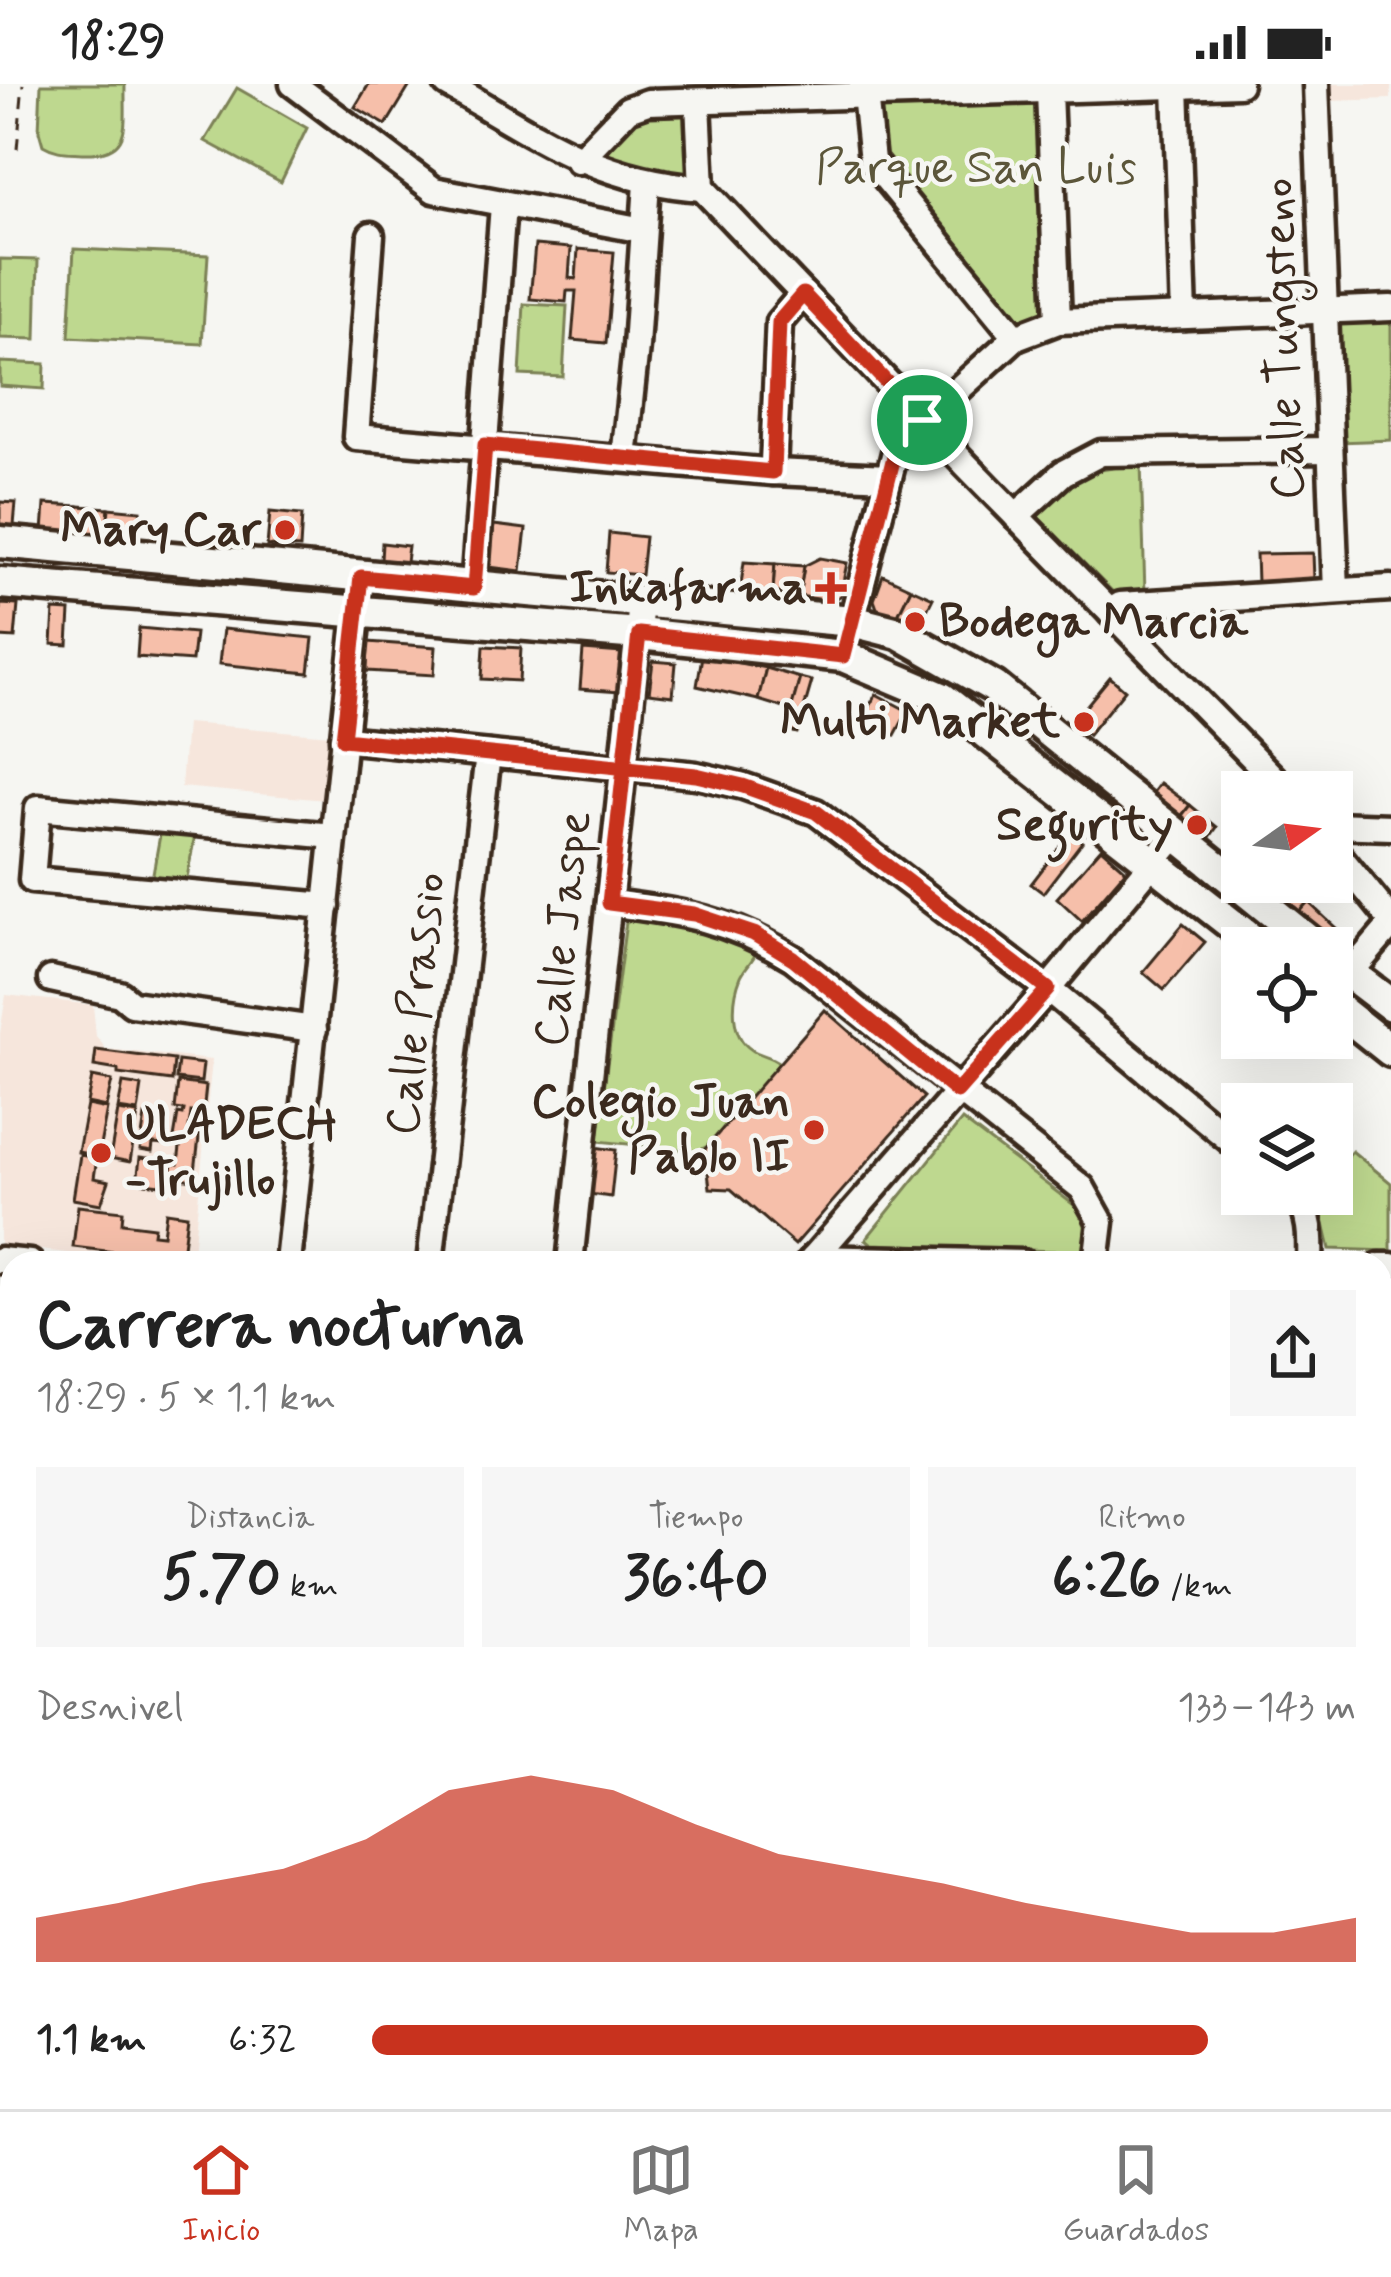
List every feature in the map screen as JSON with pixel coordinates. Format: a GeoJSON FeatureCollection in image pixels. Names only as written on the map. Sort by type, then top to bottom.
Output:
{"type":"FeatureCollection","features":[{"type":"Feature","properties":{"kind":"main road"},"geometry":{"type":"LineString","coordinates":[[0,542],[474,588],[843,656],[942,698],[1236,927]]}},
{"type":"Feature","properties":{"kind":"main road"},"geometry":{"type":"LineString","coordinates":[[0,583],[357,611],[852,621],[899,633],[994,687],[1290,927]]}},
{"type":"Feature","properties":{"kind":"main road"},"geometry":{"type":"LineString","coordinates":[[1353,976],[1391,1005]]}},
{"type":"Feature","properties":{"kind":"main road"},"geometry":{"type":"LineString","coordinates":[[1353,1021],[1391,1052]]}},
{"type":"Feature","properties":{"kind":"street"},"geometry":{"type":"LineString","coordinates":[[293,84],[434,190],[643,230]]}},
{"type":"Feature","properties":{"kind":"street"},"geometry":{"type":"LineString","coordinates":[[447,84],[578,161],[647,183],[702,188]]}},
{"type":"Feature","properties":{"kind":"street"},"geometry":{"type":"LineString","coordinates":[[578,161],[636,104],[864,90],[1049,91],[1239,84]]}},
{"type":"Feature","properties":{"kind":"street","name":"Calle Tungsteno"},"geometry":{"type":"LineString","coordinates":[[1316,84],[1336,592]]}},
{"type":"Feature","properties":{"kind":"street"},"geometry":{"type":"LineString","coordinates":[[1176,86],[1184,316]]}},
{"type":"Feature","properties":{"kind":"street"},"geometry":{"type":"LineString","coordinates":[[864,90],[872,161],[1016,337]]}},
{"type":"Feature","properties":{"kind":"street"},"geometry":{"type":"LineString","coordinates":[[1049,91],[1058,320]]}},
{"type":"Feature","properties":{"kind":"street"},"geometry":{"type":"LineString","coordinates":[[698,102],[702,188],[1266,771]]}},
{"type":"Feature","properties":{"kind":"street"},"geometry":{"type":"LineString","coordinates":[[624,458],[647,183]]}},
{"type":"Feature","properties":{"kind":"street"},"geometry":{"type":"LineString","coordinates":[[474,588],[502,205]]}},
{"type":"Feature","properties":{"kind":"street"},"geometry":{"type":"LineString","coordinates":[[370,235],[356,436],[773,472],[889,477]]}},
{"type":"Feature","properties":{"kind":"street"},"geometry":{"type":"LineString","coordinates":[[773,472],[779,322],[803,294]]}},
{"type":"Feature","properties":{"kind":"street"},"geometry":{"type":"LineString","coordinates":[[843,656],[897,445],[1016,337],[1058,320],[1391,308]]}},
{"type":"Feature","properties":{"kind":"street"},"geometry":{"type":"LineString","coordinates":[[1016,516],[1063,473],[1101,453],[1330,450]]}},
{"type":"Feature","properties":{"kind":"street"},"geometry":{"type":"LineString","coordinates":[[289,1251],[361,577]]}},
{"type":"Feature","properties":{"kind":"street"},"geometry":{"type":"LineString","coordinates":[[1111,613],[1120,605],[1391,588]]}},
{"type":"Feature","properties":{"kind":"street","name":"Calle Jaspe"},"geometry":{"type":"LineString","coordinates":[[570,1251],[640,619]]}},
{"type":"Feature","properties":{"kind":"street"},"geometry":{"type":"LineString","coordinates":[[343,739],[696,775],[816,812],[1048,989],[1221,1133]]}},
{"type":"Feature","properties":{"kind":"street","name":"Calle Prassio"},"geometry":{"type":"LineString","coordinates":[[431,1251],[488,754]]}},
{"type":"Feature","properties":{"kind":"street"},"geometry":{"type":"LineString","coordinates":[[327,906],[32,880],[38,808],[333,836]]}},
{"type":"Feature","properties":{"kind":"street"},"geometry":{"type":"LineString","coordinates":[[1353,826],[1391,827]]}},
{"type":"Feature","properties":{"kind":"street"},"geometry":{"type":"LineString","coordinates":[[820,1251],[1174,836]]}},
{"type":"Feature","properties":{"kind":"street"},"geometry":{"type":"LineString","coordinates":[[1353,874],[1391,923],[1353,956]]}},
{"type":"Feature","properties":{"kind":"street"},"geometry":{"type":"LineString","coordinates":[[609,903],[694,914],[754,934],[793,958],[1082,1188],[1101,1222],[1097,1251]]}},
{"type":"Feature","properties":{"kind":"street"},"geometry":{"type":"LineString","coordinates":[[51,979],[120,994],[132,1004],[314,1029]]}},
{"type":"Feature","properties":{"kind":"street"},"geometry":{"type":"LineString","coordinates":[[1306,1215],[1311,1251]]}},
{"type":"Feature","properties":{"kind":"path"},"geometry":{"type":"LineString","coordinates":[[17,149],[23,84]]}},
{"type":"Feature","properties":{"kind":"shaded area"},"geometry":{"type":"Polygon","coordinates":[[[1327,84],[1391,84],[1391,99],[1328,101],[1327,84]]]}},
{"type":"Feature","properties":{"kind":"shaded area"},"geometry":{"type":"Polygon","coordinates":[[[186,723],[331,735],[326,800],[181,787],[186,723]]]}},
{"type":"Feature","properties":{"kind":"shaded area","name":"ULADECH -Trujillo"},"geometry":{"type":"Polygon","coordinates":[[[6,995],[93,1005],[96,1036],[106,1049],[212,1060],[193,1251],[50,1251],[0,1245],[0,1033],[6,995]]]}},
{"type":"Feature","properties":{"kind":"green space"},"geometry":{"type":"Polygon","coordinates":[[[41,84],[125,84],[125,124],[118,143],[111,149],[82,153],[43,145],[41,84]]]}},
{"type":"Feature","properties":{"kind":"green space"},"geometry":{"type":"Polygon","coordinates":[[[237,88],[307,128],[281,182],[205,141],[237,88]]]}},
{"type":"Feature","properties":{"kind":"green space","name":"Parque San Luis"},"geometry":{"type":"Polygon","coordinates":[[[1049,91],[1058,321],[1016,337],[872,161],[864,97],[1049,91]]]}},
{"type":"Feature","properties":{"kind":"green space"},"geometry":{"type":"Polygon","coordinates":[[[648,102],[698,102],[702,185],[578,161],[648,102]]]}},
{"type":"Feature","properties":{"kind":"green space"},"geometry":{"type":"Polygon","coordinates":[[[74,249],[208,255],[202,344],[69,337],[74,249]]]}},
{"type":"Feature","properties":{"kind":"green space"},"geometry":{"type":"Polygon","coordinates":[[[0,259],[38,260],[36,339],[0,338],[0,259]]]}},
{"type":"Feature","properties":{"kind":"green space"},"geometry":{"type":"Polygon","coordinates":[[[524,304],[567,306],[563,377],[520,375],[524,304]]]}},
{"type":"Feature","properties":{"kind":"green space"},"geometry":{"type":"Polygon","coordinates":[[[1391,313],[1391,440],[1339,442],[1333,315],[1391,313]]]}},
{"type":"Feature","properties":{"kind":"green space"},"geometry":{"type":"Polygon","coordinates":[[[0,362],[45,364],[44,389],[0,386],[0,362]]]}},
{"type":"Feature","properties":{"kind":"green space"},"geometry":{"type":"Polygon","coordinates":[[[1141,463],[1145,593],[1116,595],[1034,513],[1084,473],[1141,463]]]}},
{"type":"Feature","properties":{"kind":"green space"},"geometry":{"type":"Polygon","coordinates":[[[160,835],[195,835],[186,883],[152,879],[160,835]]]}},
{"type":"Feature","properties":{"kind":"green space"},"geometry":{"type":"Polygon","coordinates":[[[627,914],[681,920],[757,951],[738,985],[736,1026],[745,1044],[779,1063],[733,1125],[698,1151],[597,1141],[627,914]]]}},
{"type":"Feature","properties":{"kind":"green space"},"geometry":{"type":"Polygon","coordinates":[[[962,1120],[1078,1208],[1086,1228],[1082,1251],[872,1244],[866,1239],[962,1120]]]}},
{"type":"Feature","properties":{"kind":"green space"},"geometry":{"type":"Polygon","coordinates":[[[1353,1152],[1391,1183],[1391,1251],[1330,1249],[1322,1215],[1353,1215],[1353,1152]]]}},
{"type":"Feature","properties":{"kind":"building"},"geometry":{"type":"Polygon","coordinates":[[[369,84],[411,84],[386,125],[355,107],[369,84]]]}},
{"type":"Feature","properties":{"kind":"building"},"geometry":{"type":"Polygon","coordinates":[[[535,245],[571,248],[569,278],[576,279],[578,249],[614,252],[606,343],[572,340],[576,291],[567,291],[566,302],[530,299],[535,245]]]}},
{"type":"Feature","properties":{"kind":"building"},"geometry":{"type":"Polygon","coordinates":[[[0,502],[16,503],[13,537],[0,536],[0,502]]]}},
{"type":"Feature","properties":{"kind":"building"},"geometry":{"type":"Polygon","coordinates":[[[45,504],[78,506],[76,534],[43,532],[45,504]]]}},
{"type":"Feature","properties":{"kind":"building"},"geometry":{"type":"Polygon","coordinates":[[[78,506],[109,508],[106,537],[76,534],[78,506]]]}},
{"type":"Feature","properties":{"kind":"building"},"geometry":{"type":"Polygon","coordinates":[[[109,508],[141,511],[138,540],[106,537],[109,508]]]}},
{"type":"Feature","properties":{"kind":"building","name":"Mary Car"},"geometry":{"type":"Polygon","coordinates":[[[270,512],[302,515],[300,548],[267,546],[270,512]]]}},
{"type":"Feature","properties":{"kind":"building"},"geometry":{"type":"Polygon","coordinates":[[[494,525],[526,529],[521,571],[489,567],[494,525]]]}},
{"type":"Feature","properties":{"kind":"building"},"geometry":{"type":"Polygon","coordinates":[[[609,533],[645,537],[641,575],[606,572],[609,533]]]}},
{"type":"Feature","properties":{"kind":"building"},"geometry":{"type":"Polygon","coordinates":[[[382,543],[408,546],[406,562],[381,560],[382,543]]]}},
{"type":"Feature","properties":{"kind":"building"},"geometry":{"type":"Polygon","coordinates":[[[1313,553],[1314,580],[1257,582],[1256,554],[1313,553]]]}},
{"type":"Feature","properties":{"kind":"building"},"geometry":{"type":"Polygon","coordinates":[[[820,558],[847,563],[840,596],[830,601],[799,596],[804,566],[820,558]]]}},
{"type":"Feature","properties":{"kind":"building"},"geometry":{"type":"Polygon","coordinates":[[[744,562],[775,564],[773,592],[740,592],[744,562]]]}},
{"type":"Feature","properties":{"kind":"building"},"geometry":{"type":"Polygon","coordinates":[[[775,564],[804,566],[799,596],[773,592],[775,564]]]}},
{"type":"Feature","properties":{"kind":"building"},"geometry":{"type":"Polygon","coordinates":[[[883,575],[911,588],[895,621],[879,614],[874,600],[883,575]]]}},
{"type":"Feature","properties":{"kind":"building"},"geometry":{"type":"Polygon","coordinates":[[[911,588],[933,598],[916,632],[895,621],[911,588]]]}},
{"type":"Feature","properties":{"kind":"building"},"geometry":{"type":"Polygon","coordinates":[[[0,604],[18,605],[15,638],[0,637],[0,604]]]}},
{"type":"Feature","properties":{"kind":"building"},"geometry":{"type":"Polygon","coordinates":[[[54,610],[70,611],[68,645],[52,644],[54,610]]]}},
{"type":"Feature","properties":{"kind":"building"},"geometry":{"type":"Polygon","coordinates":[[[139,628],[195,633],[192,661],[137,657],[139,628]]]}},
{"type":"Feature","properties":{"kind":"building"},"geometry":{"type":"Polygon","coordinates":[[[223,629],[313,638],[309,673],[219,664],[223,629]]]}},
{"type":"Feature","properties":{"kind":"building"},"geometry":{"type":"Polygon","coordinates":[[[368,642],[436,647],[434,675],[367,671],[368,642]]]}},
{"type":"Feature","properties":{"kind":"building"},"geometry":{"type":"Polygon","coordinates":[[[484,646],[521,648],[519,681],[482,679],[484,646]]]}},
{"type":"Feature","properties":{"kind":"building"},"geometry":{"type":"Polygon","coordinates":[[[583,650],[622,653],[619,692],[580,689],[583,650]]]}},
{"type":"Feature","properties":{"kind":"building"},"geometry":{"type":"Polygon","coordinates":[[[702,656],[766,668],[758,700],[697,686],[702,656]]]}},
{"type":"Feature","properties":{"kind":"building"},"geometry":{"type":"Polygon","coordinates":[[[653,661],[676,663],[673,696],[649,693],[653,661]]]}},
{"type":"Feature","properties":{"kind":"building"},"geometry":{"type":"Polygon","coordinates":[[[766,668],[800,678],[791,710],[758,700],[766,668]]]}},
{"type":"Feature","properties":{"kind":"building"},"geometry":{"type":"Polygon","coordinates":[[[1110,677],[1125,690],[1088,735],[1073,722],[1110,677]]]}},
{"type":"Feature","properties":{"kind":"building"},"geometry":{"type":"Polygon","coordinates":[[[800,678],[812,681],[797,733],[785,730],[800,678]]]}},
{"type":"Feature","properties":{"kind":"building"},"geometry":{"type":"Polygon","coordinates":[[[876,694],[908,711],[895,735],[863,718],[876,694]]]}},
{"type":"Feature","properties":{"kind":"building"},"geometry":{"type":"Polygon","coordinates":[[[1160,783],[1190,805],[1177,822],[1148,799],[1160,783]]]}},
{"type":"Feature","properties":{"kind":"building","name":"Segurity"},"geometry":{"type":"Polygon","coordinates":[[[1190,805],[1217,827],[1205,844],[1177,822],[1190,805]]]}},
{"type":"Feature","properties":{"kind":"building"},"geometry":{"type":"Polygon","coordinates":[[[1070,833],[1082,842],[1043,893],[1031,884],[1070,833]]]}},
{"type":"Feature","properties":{"kind":"building"},"geometry":{"type":"Polygon","coordinates":[[[1101,848],[1126,870],[1082,921],[1057,898],[1101,848]]]}},
{"type":"Feature","properties":{"kind":"building"},"geometry":{"type":"Polygon","coordinates":[[[1284,903],[1307,903],[1297,914],[1284,903]]]}},
{"type":"Feature","properties":{"kind":"building"},"geometry":{"type":"Polygon","coordinates":[[[1309,903],[1335,927],[1312,927],[1297,914],[1309,903]]]}},
{"type":"Feature","properties":{"kind":"building"},"geometry":{"type":"Polygon","coordinates":[[[1183,924],[1205,942],[1164,990],[1143,972],[1183,924]]]}},
{"type":"Feature","properties":{"kind":"building","name":"Colegio Juan Pablo II"},"geometry":{"type":"Polygon","coordinates":[[[825,1010],[924,1097],[795,1245],[731,1189],[710,1188],[705,1149],[825,1010]]]}},
{"type":"Feature","properties":{"kind":"building"},"geometry":{"type":"Polygon","coordinates":[[[96,1050],[174,1060],[172,1081],[94,1066],[96,1050]]]}},
{"type":"Feature","properties":{"kind":"building"},"geometry":{"type":"Polygon","coordinates":[[[178,1061],[203,1064],[201,1082],[176,1079],[178,1061]]]}},
{"type":"Feature","properties":{"kind":"building"},"geometry":{"type":"Polygon","coordinates":[[[92,1077],[112,1081],[106,1107],[87,1103],[92,1077]]]}},
{"type":"Feature","properties":{"kind":"building"},"geometry":{"type":"Polygon","coordinates":[[[178,1082],[206,1086],[203,1114],[191,1112],[189,1128],[200,1129],[194,1180],[171,1177],[181,1139],[174,1138],[178,1114],[183,1115],[184,1110],[175,1109],[178,1082]]]}},
{"type":"Feature","properties":{"kind":"building"},"geometry":{"type":"Polygon","coordinates":[[[123,1083],[142,1086],[138,1112],[118,1109],[123,1083]]]}},
{"type":"Feature","properties":{"kind":"building"},"geometry":{"type":"Polygon","coordinates":[[[87,1105],[107,1109],[98,1156],[78,1152],[87,1105]]]}},
{"type":"Feature","properties":{"kind":"building"},"geometry":{"type":"Polygon","coordinates":[[[118,1111],[138,1114],[130,1162],[110,1158],[118,1111]]]}},
{"type":"Feature","properties":{"kind":"building"},"geometry":{"type":"Polygon","coordinates":[[[145,1116],[168,1119],[164,1145],[153,1144],[152,1152],[140,1150],[145,1116]]]}},
{"type":"Feature","properties":{"kind":"building"},"geometry":{"type":"Polygon","coordinates":[[[594,1147],[616,1150],[611,1197],[589,1194],[594,1147]]]}},
{"type":"Feature","properties":{"kind":"building"},"geometry":{"type":"Polygon","coordinates":[[[80,1155],[97,1158],[94,1178],[109,1181],[101,1204],[73,1199],[80,1155]]]}},
{"type":"Feature","properties":{"kind":"building"},"geometry":{"type":"Polygon","coordinates":[[[140,1158],[163,1161],[161,1185],[137,1182],[140,1158]]]}},
{"type":"Feature","properties":{"kind":"building"},"geometry":{"type":"Polygon","coordinates":[[[78,1206],[123,1211],[122,1223],[154,1227],[153,1234],[163,1235],[166,1212],[187,1215],[182,1251],[73,1247],[78,1206]]]}},
{"type":"Feature","properties":{"kind":"place","name":"Mary Car"},"geometry":{"type":"Point","coordinates":[285,530]}},
{"type":"Feature","properties":{"kind":"place","name":"Inkafarma"},"geometry":{"type":"Point","coordinates":[831,588]}},
{"type":"Feature","properties":{"kind":"place","name":"Bodega Marcia"},"geometry":{"type":"Point","coordinates":[915,622]}},
{"type":"Feature","properties":{"kind":"place","name":"Multi Market"},"geometry":{"type":"Point","coordinates":[1084,722]}},
{"type":"Feature","properties":{"kind":"place","name":"Segurity"},"geometry":{"type":"Point","coordinates":[1197,825]}},
{"type":"Feature","properties":{"kind":"place","name":"Colegio Juan Pablo II"},"geometry":{"type":"Point","coordinates":[814,1130]}},
{"type":"Feature","properties":{"kind":"place","name":"ULADECH -Trujillo"},"geometry":{"type":"Point","coordinates":[101,1153]}},
{"type":"Feature","properties":{"kind":"route"},"geometry":{"type":"LineString","coordinates":[[922,420],[803,294],[779,322],[773,472],[485,445],[474,588],[361,577],[343,739],[442,750],[624,768],[696,775],[816,812],[1048,989],[957,1092],[793,958],[754,934],[694,914],[609,903],[624,768],[639,634],[843,656],[897,445],[922,420]]}}]}
